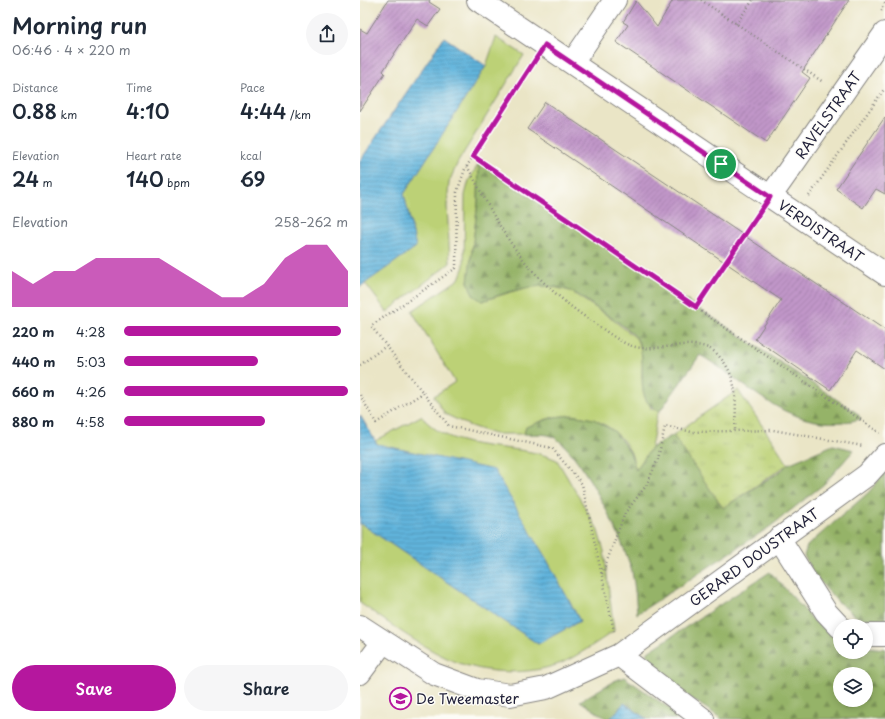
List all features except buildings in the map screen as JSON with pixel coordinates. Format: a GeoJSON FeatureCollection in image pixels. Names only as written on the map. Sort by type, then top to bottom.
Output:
{"type":"FeatureCollection","features":[{"type":"Feature","properties":{"kind":"street","name":"VERDISTRAAT"},"geometry":{"type":"LineString","coordinates":[[478,0],[885,274]]}},
{"type":"Feature","properties":{"kind":"street"},"geometry":{"type":"LineString","coordinates":[[572,63],[615,0]]}},
{"type":"Feature","properties":{"kind":"street","name":"RAVELSTRAAT"},"geometry":{"type":"LineString","coordinates":[[770,197],[885,33]]}},
{"type":"Feature","properties":{"kind":"street","name":"GERARD DOUSTRAAT"},"geometry":{"type":"LineString","coordinates":[[360,626],[434,674],[477,690],[510,695],[546,688],[619,655],[867,475],[876,451]]}},
{"type":"Feature","properties":{"kind":"street"},"geometry":{"type":"LineString","coordinates":[[779,538],[826,612],[833,620]]}},
{"type":"Feature","properties":{"kind":"street"},"geometry":{"type":"LineString","coordinates":[[873,635],[885,635]]}},
{"type":"Feature","properties":{"kind":"street"},"geometry":{"type":"LineString","coordinates":[[360,673],[383,642]]}},
{"type":"Feature","properties":{"kind":"street"},"geometry":{"type":"LineString","coordinates":[[619,655],[703,719]]}},
{"type":"Feature","properties":{"kind":"path"},"geometry":{"type":"LineString","coordinates":[[701,0],[842,94]]}},
{"type":"Feature","properties":{"kind":"path"},"geometry":{"type":"LineString","coordinates":[[736,24],[753,0]]}},
{"type":"Feature","properties":{"kind":"path"},"geometry":{"type":"LineString","coordinates":[[545,45],[467,166],[457,192],[456,268],[371,326],[449,426],[552,448],[582,484],[619,655]]}},
{"type":"Feature","properties":{"kind":"path"},"geometry":{"type":"LineString","coordinates":[[796,215],[885,88]]}},
{"type":"Feature","properties":{"kind":"path"},"geometry":{"type":"LineString","coordinates":[[473,156],[885,437]]}},
{"type":"Feature","properties":{"kind":"path"},"geometry":{"type":"LineString","coordinates":[[467,166],[519,255],[558,297],[619,340],[636,347],[656,349],[700,345],[717,353],[732,373],[736,399],[735,431]]}},
{"type":"Feature","properties":{"kind":"path"},"geometry":{"type":"LineString","coordinates":[[696,307],[770,197]]}},
{"type":"Feature","properties":{"kind":"path"},"geometry":{"type":"LineString","coordinates":[[360,366],[386,346]]}},
{"type":"Feature","properties":{"kind":"path"},"geometry":{"type":"LineString","coordinates":[[360,395],[376,423],[422,393]]}},
{"type":"Feature","properties":{"kind":"path"},"geometry":{"type":"LineString","coordinates":[[602,574],[625,513],[646,486],[658,459],[665,426],[692,432],[774,430],[876,451]]}},
{"type":"Feature","properties":{"kind":"green space"},"geometry":{"type":"Polygon","coordinates":[[[496,37],[524,55],[458,162],[449,182],[447,206],[450,263],[387,312],[365,283],[416,247],[404,194],[486,66],[496,37]]]}},
{"type":"Feature","properties":{"kind":"green space"},"geometry":{"type":"Polygon","coordinates":[[[479,163],[478,202],[468,282],[482,301],[527,287],[549,286],[570,291],[608,316],[636,338],[643,354],[642,377],[651,409],[660,411],[657,415],[651,448],[636,470],[631,453],[625,443],[618,434],[600,422],[578,416],[556,417],[526,427],[524,434],[494,434],[468,425],[445,414],[434,396],[455,382],[412,311],[459,279],[464,266],[465,195],[469,180],[479,163]]]}},
{"type":"Feature","properties":{"kind":"green space"},"geometry":{"type":"Polygon","coordinates":[[[479,163],[857,413],[861,419],[836,422],[814,421],[794,415],[756,394],[700,355],[660,411],[651,406],[646,399],[643,390],[642,358],[637,339],[622,325],[579,296],[570,291],[548,286],[525,288],[482,301],[473,295],[468,282],[478,202],[479,163]]]}},
{"type":"Feature","properties":{"kind":"green space"},"geometry":{"type":"Polygon","coordinates":[[[738,390],[788,464],[723,508],[673,435],[738,390]]]}},
{"type":"Feature","properties":{"kind":"green space"},"geometry":{"type":"Polygon","coordinates":[[[572,415],[594,419],[615,432],[630,452],[636,470],[651,448],[673,435],[723,508],[782,470],[788,464],[833,445],[854,450],[824,484],[771,526],[637,614],[633,577],[628,558],[611,519],[587,476],[574,457],[562,444],[551,436],[524,434],[526,427],[554,417],[572,415]]]}},
{"type":"Feature","properties":{"kind":"green space"},"geometry":{"type":"Polygon","coordinates":[[[421,416],[435,429],[468,443],[522,450],[557,460],[597,528],[604,551],[614,631],[579,654],[559,664],[535,670],[509,672],[496,671],[471,667],[446,658],[408,636],[360,603],[360,523],[538,644],[580,621],[547,560],[494,471],[377,444],[375,441],[421,416]]]}},
{"type":"Feature","properties":{"kind":"green space"},"geometry":{"type":"Polygon","coordinates":[[[885,472],[885,622],[857,617],[838,602],[815,576],[804,556],[807,546],[869,492],[885,472]]]}},
{"type":"Feature","properties":{"kind":"green space"},"geometry":{"type":"Polygon","coordinates":[[[770,572],[817,624],[833,634],[833,659],[873,659],[873,648],[885,649],[885,719],[722,719],[654,673],[647,658],[648,652],[770,572]]]}},
{"type":"Feature","properties":{"kind":"green space"},"geometry":{"type":"Polygon","coordinates":[[[624,677],[685,719],[647,719],[624,703],[610,719],[607,719],[580,701],[614,681],[624,677]]]}},
{"type":"Feature","properties":{"kind":"water"},"geometry":{"type":"Polygon","coordinates":[[[444,37],[486,66],[404,194],[416,247],[360,287],[360,161],[444,37]]]}},
{"type":"Feature","properties":{"kind":"water"},"geometry":{"type":"Polygon","coordinates":[[[360,415],[377,444],[494,470],[547,560],[580,621],[538,644],[360,523],[360,415]]]}},
{"type":"Feature","properties":{"kind":"water"},"geometry":{"type":"Polygon","coordinates":[[[624,703],[647,719],[610,719],[624,703]]]}},
{"type":"Feature","properties":{"kind":"place","name":"De Tweemaster"},"geometry":{"type":"Point","coordinates":[401,698]}},
{"type":"Feature","properties":{"kind":"route"},"geometry":{"type":"LineString","coordinates":[[545,45],[721,164],[770,197],[696,307],[473,156],[545,45]]}}]}
